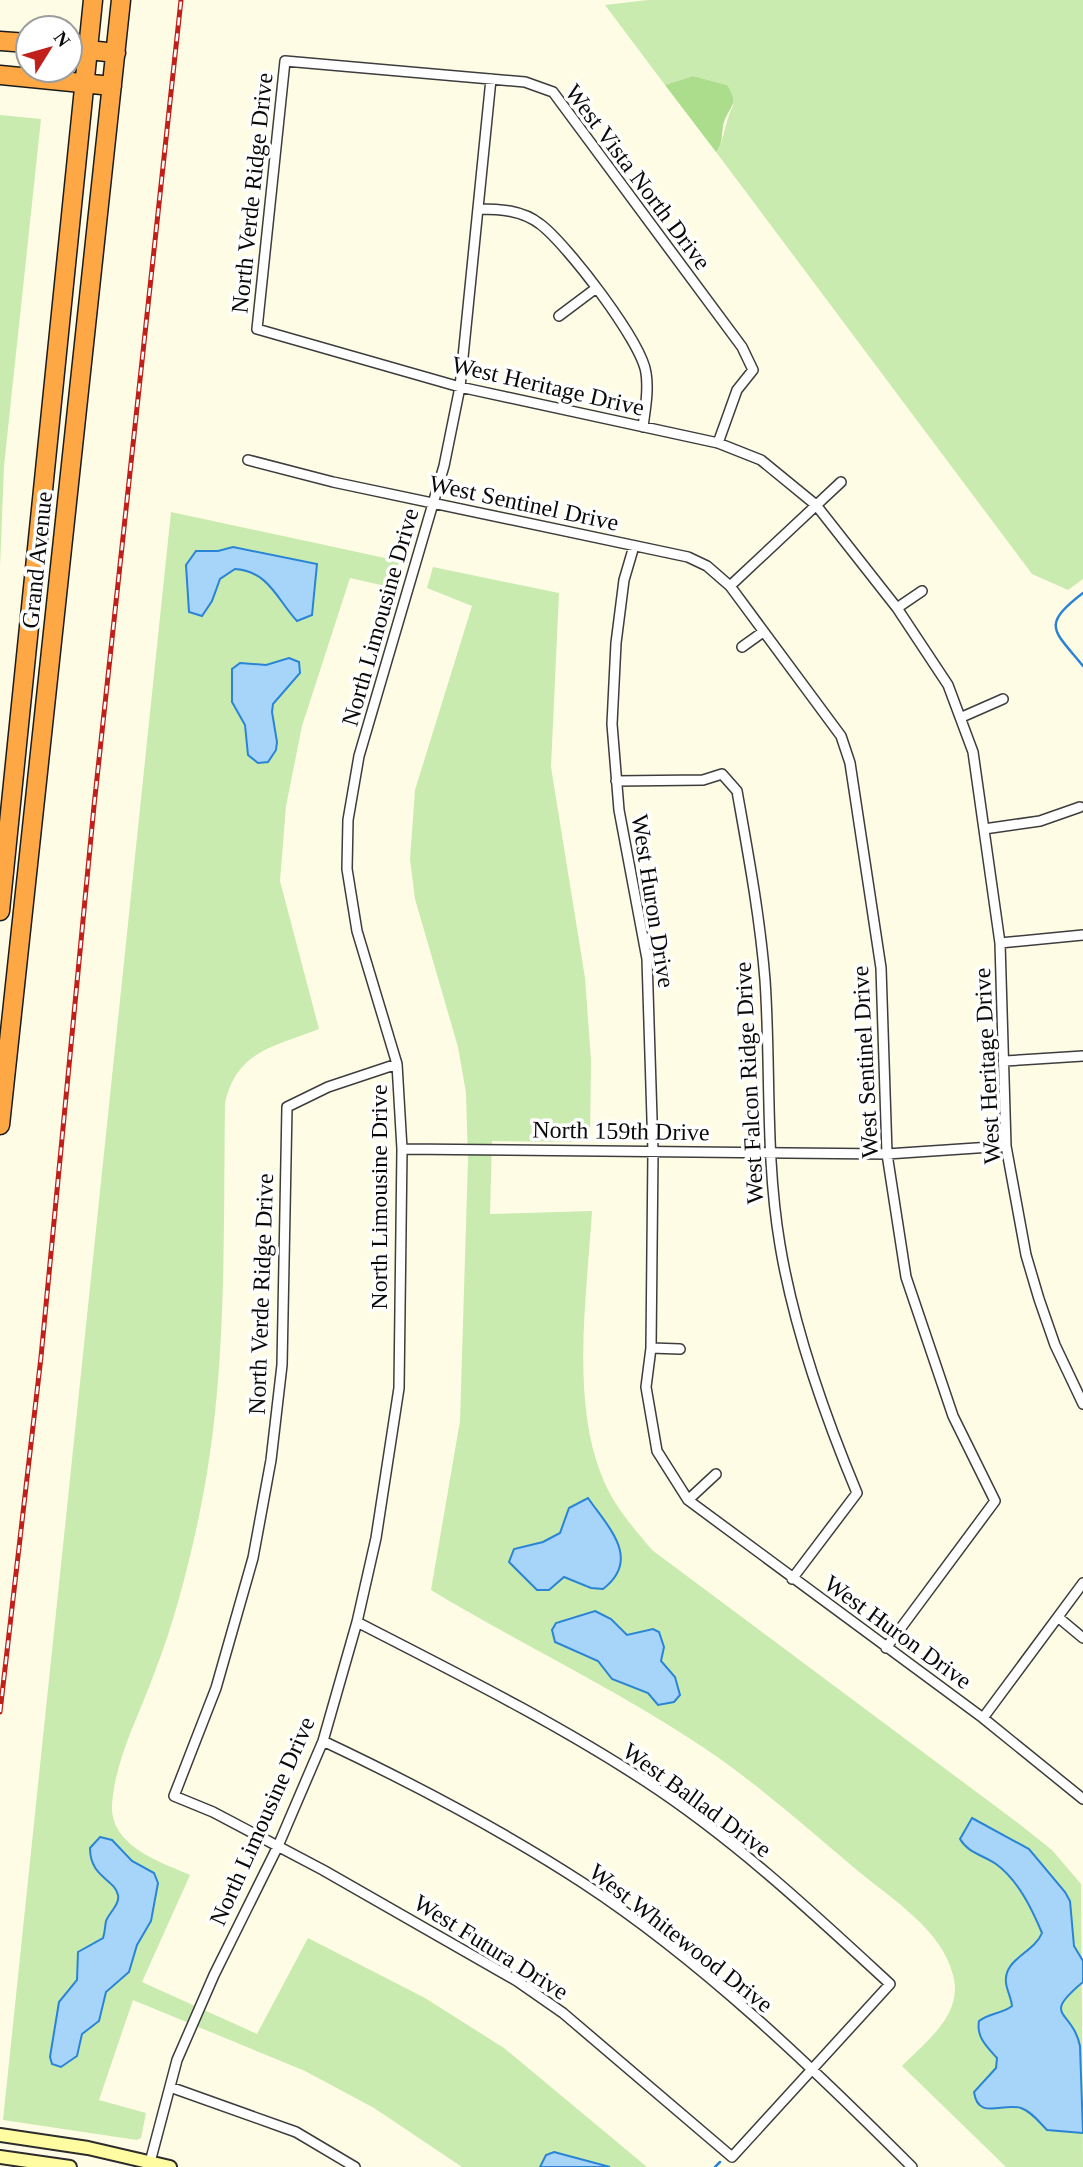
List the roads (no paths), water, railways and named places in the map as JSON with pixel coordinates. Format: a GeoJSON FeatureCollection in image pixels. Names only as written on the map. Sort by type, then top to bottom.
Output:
{"type":"FeatureCollection","features":[{"type":"Feature","properties":{"kind":"highway","name":"Grand Avenue"},"geometry":{"type":"LineString","coordinates":[[84,29],[93,0]]}},
{"type":"Feature","properties":{"kind":"highway","name":"Grand Avenue"},"geometry":{"type":"LineString","coordinates":[[0,1125],[121,0]]}},
{"type":"Feature","properties":{"kind":"highway"},"geometry":{"type":"LineString","coordinates":[[84,49],[116,52]]}},
{"type":"Feature","properties":{"kind":"highway","name":"Grand Avenue"},"geometry":{"type":"LineString","coordinates":[[0,911],[83,84]]}},
{"type":"Feature","properties":{"kind":"highway"},"geometry":{"type":"LineString","coordinates":[[83,84],[112,86]]}},
{"type":"Feature","properties":{"kind":"main road"},"geometry":{"type":"LineString","coordinates":[[0,2135],[170,2167]]}},
{"type":"Feature","properties":{"kind":"main road"},"geometry":{"type":"LineString","coordinates":[[18,2159],[22,2138]]}},
{"type":"Feature","properties":{"kind":"main road"},"geometry":{"type":"LineString","coordinates":[[0,2157],[70,2167]]}},
{"type":"Feature","properties":{"kind":"street","name":"West Vista North Drive"},"geometry":{"type":"LineString","coordinates":[[285,61],[491,79],[534,84],[553,92],[742,347],[753,370],[737,390],[719,443]]}},
{"type":"Feature","properties":{"kind":"street","name":"North Verde Ridge Drive"},"geometry":{"type":"LineString","coordinates":[[257,329],[285,61]]}},
{"type":"Feature","properties":{"kind":"street","name":"North Limousine Drive"},"geometry":{"type":"LineString","coordinates":[[149,2164],[177,2060],[214,1975],[278,1846],[323,1741],[357,1622],[376,1538],[399,1388],[402,1149],[397,1064],[358,931],[347,869],[348,820],[359,756],[433,504],[460,387],[491,79]]}},
{"type":"Feature","properties":{"kind":"street"},"geometry":{"type":"LineString","coordinates":[[478,209],[501,209],[540,223],[560,242],[629,335],[646,371],[643,427]]}},
{"type":"Feature","properties":{"kind":"street"},"geometry":{"type":"LineString","coordinates":[[559,316],[595,289]]}},
{"type":"Feature","properties":{"kind":"street","name":"West Heritage Drive"},"geometry":{"type":"LineString","coordinates":[[257,329],[460,387],[719,443],[761,460],[816,505],[897,608],[948,685],[973,752],[1000,943],[1006,1146],[1026,1255],[1055,1345],[1083,1404]]}},
{"type":"Feature","properties":{"kind":"street","name":"West Sentinel Drive"},"geometry":{"type":"LineString","coordinates":[[248,460],[433,504],[688,557],[707,566],[730,586],[809,689],[841,736],[850,762],[881,968],[887,1154],[906,1278],[953,1416],[996,1501],[886,1648]]}},
{"type":"Feature","properties":{"kind":"street"},"geometry":{"type":"LineString","coordinates":[[730,586],[841,482]]}},
{"type":"Feature","properties":{"kind":"street","name":"West Huron Drive"},"geometry":{"type":"LineString","coordinates":[[634,546],[624,580],[616,643],[612,724],[616,781],[647,959],[653,1151],[651,1348],[646,1387],[650,1425],[657,1451],[688,1500],[984,1718],[1083,1799]]}},
{"type":"Feature","properties":{"kind":"street"},"geometry":{"type":"LineString","coordinates":[[897,608],[922,591]]}},
{"type":"Feature","properties":{"kind":"street"},"geometry":{"type":"LineString","coordinates":[[741,647],[763,632]]}},
{"type":"Feature","properties":{"kind":"street"},"geometry":{"type":"LineString","coordinates":[[962,717],[1003,699]]}},
{"type":"Feature","properties":{"kind":"street","name":"West Falcon Ridge Drive"},"geometry":{"type":"LineString","coordinates":[[616,781],[703,780],[722,774],[737,791],[765,979],[771,1152],[780,1245],[809,1360],[835,1440],[857,1493],[792,1579]]}},
{"type":"Feature","properties":{"kind":"street"},"geometry":{"type":"LineString","coordinates":[[984,829],[1040,821],[1080,807]]}},
{"type":"Feature","properties":{"kind":"street"},"geometry":{"type":"LineString","coordinates":[[1000,943],[1083,935]]}},
{"type":"Feature","properties":{"kind":"street"},"geometry":{"type":"LineString","coordinates":[[1005,1061],[1083,1056]]}},
{"type":"Feature","properties":{"kind":"street","name":"North Verde Ridge Drive"},"geometry":{"type":"LineString","coordinates":[[174,1796],[216,1688],[253,1558],[271,1461],[282,1365],[287,1107],[328,1087],[397,1064]]}},
{"type":"Feature","properties":{"kind":"street","name":"North 159th Drive"},"geometry":{"type":"LineString","coordinates":[[402,1149],[887,1154],[1006,1146]]}},
{"type":"Feature","properties":{"kind":"street"},"geometry":{"type":"LineString","coordinates":[[651,1348],[680,1349]]}},
{"type":"Feature","properties":{"kind":"street"},"geometry":{"type":"LineString","coordinates":[[688,1500],[716,1474]]}},
{"type":"Feature","properties":{"kind":"street"},"geometry":{"type":"LineString","coordinates":[[984,1718],[1083,1583]]}},
{"type":"Feature","properties":{"kind":"street"},"geometry":{"type":"LineString","coordinates":[[1059,1618],[1083,1639]]}},
{"type":"Feature","properties":{"kind":"street","name":"West Ballad Drive"},"geometry":{"type":"LineString","coordinates":[[357,1622],[526,1711],[644,1781],[738,1850],[890,1984],[811,2072]]}},
{"type":"Feature","properties":{"kind":"street","name":"West Whitewood Drive"},"geometry":{"type":"LineString","coordinates":[[323,1741],[472,1816],[583,1883],[699,1971],[912,2167]]}},
{"type":"Feature","properties":{"kind":"street","name":"West Futura Drive"},"geometry":{"type":"LineString","coordinates":[[174,1796],[278,1846],[477,1955],[563,2013],[732,2157],[811,2072]]}},
{"type":"Feature","properties":{"kind":"street"},"geometry":{"type":"LineString","coordinates":[[170,2087],[296,2132],[355,2167]]}},
{"type":"Feature","properties":{"kind":"water"},"geometry":{"type":"Polygon","coordinates":[[[233,547],[317,564],[312,615],[297,621],[265,581],[247,571],[235,569],[220,579],[212,601],[202,616],[189,612],[186,565],[196,551],[218,551],[233,547]]]}},
{"type":"Feature","properties":{"kind":"water"},"geometry":{"type":"Polygon","coordinates":[[[289,658],[299,662],[300,673],[273,704],[276,750],[268,762],[258,763],[248,755],[245,725],[232,702],[232,669],[240,663],[266,665],[289,658]]]}},
{"type":"Feature","properties":{"kind":"water"},"geometry":{"type":"Polygon","coordinates":[[[588,1498],[618,1543],[620,1566],[614,1578],[603,1589],[591,1588],[564,1577],[549,1590],[537,1590],[509,1562],[514,1549],[543,1542],[560,1533],[569,1508],[588,1498]]]}},
{"type":"Feature","properties":{"kind":"water"},"geometry":{"type":"Polygon","coordinates":[[[595,1611],[611,1619],[627,1635],[653,1629],[659,1632],[664,1647],[661,1661],[675,1677],[680,1695],[674,1702],[658,1705],[648,1693],[612,1679],[598,1661],[555,1642],[552,1630],[556,1623],[595,1611]]]}},
{"type":"Feature","properties":{"kind":"water"},"geometry":{"type":"Polygon","coordinates":[[[972,1818],[1029,1849],[1070,1901],[1074,1946],[1083,1961],[1083,1982],[1063,2002],[1061,2008],[1080,2046],[1083,2133],[1047,2130],[1021,2108],[992,2109],[981,2106],[976,2101],[974,2092],[996,2068],[997,2058],[981,2037],[979,2021],[1012,2006],[1006,1975],[1014,1962],[1033,1946],[1042,1933],[1029,1905],[1011,1878],[996,1864],[967,1848],[960,1839],[972,1818]]]}},
{"type":"Feature","properties":{"kind":"water"},"geometry":{"type":"Polygon","coordinates":[[[100,1837],[112,1840],[132,1861],[154,1873],[158,1883],[151,1921],[137,1945],[129,1972],[106,1992],[99,2021],[82,2034],[77,2056],[61,2067],[52,2064],[50,2057],[59,2002],[77,1980],[78,1952],[103,1938],[106,1921],[118,1898],[116,1890],[98,1872],[91,1858],[90,1848],[100,1837]]]}},
{"type":"Feature","properties":{"kind":"water"},"geometry":{"type":"Polygon","coordinates":[[[554,2152],[610,2167],[540,2167],[546,2155],[554,2152]]]}},
{"type":"Feature","properties":{"kind":"waterway"},"geometry":{"type":"LineString","coordinates":[[1083,593],[1069,604],[1056,621],[1059,636],[1083,666]]}},
{"type":"Feature","properties":{"kind":"waterway"},"geometry":{"type":"LineString","coordinates":[[715,2167],[720,2162]]}},
{"type":"Feature","properties":{"kind":"railway"},"geometry":{"type":"LineString","coordinates":[[0,1712],[41,1357],[94,806],[181,0]]}}]}
